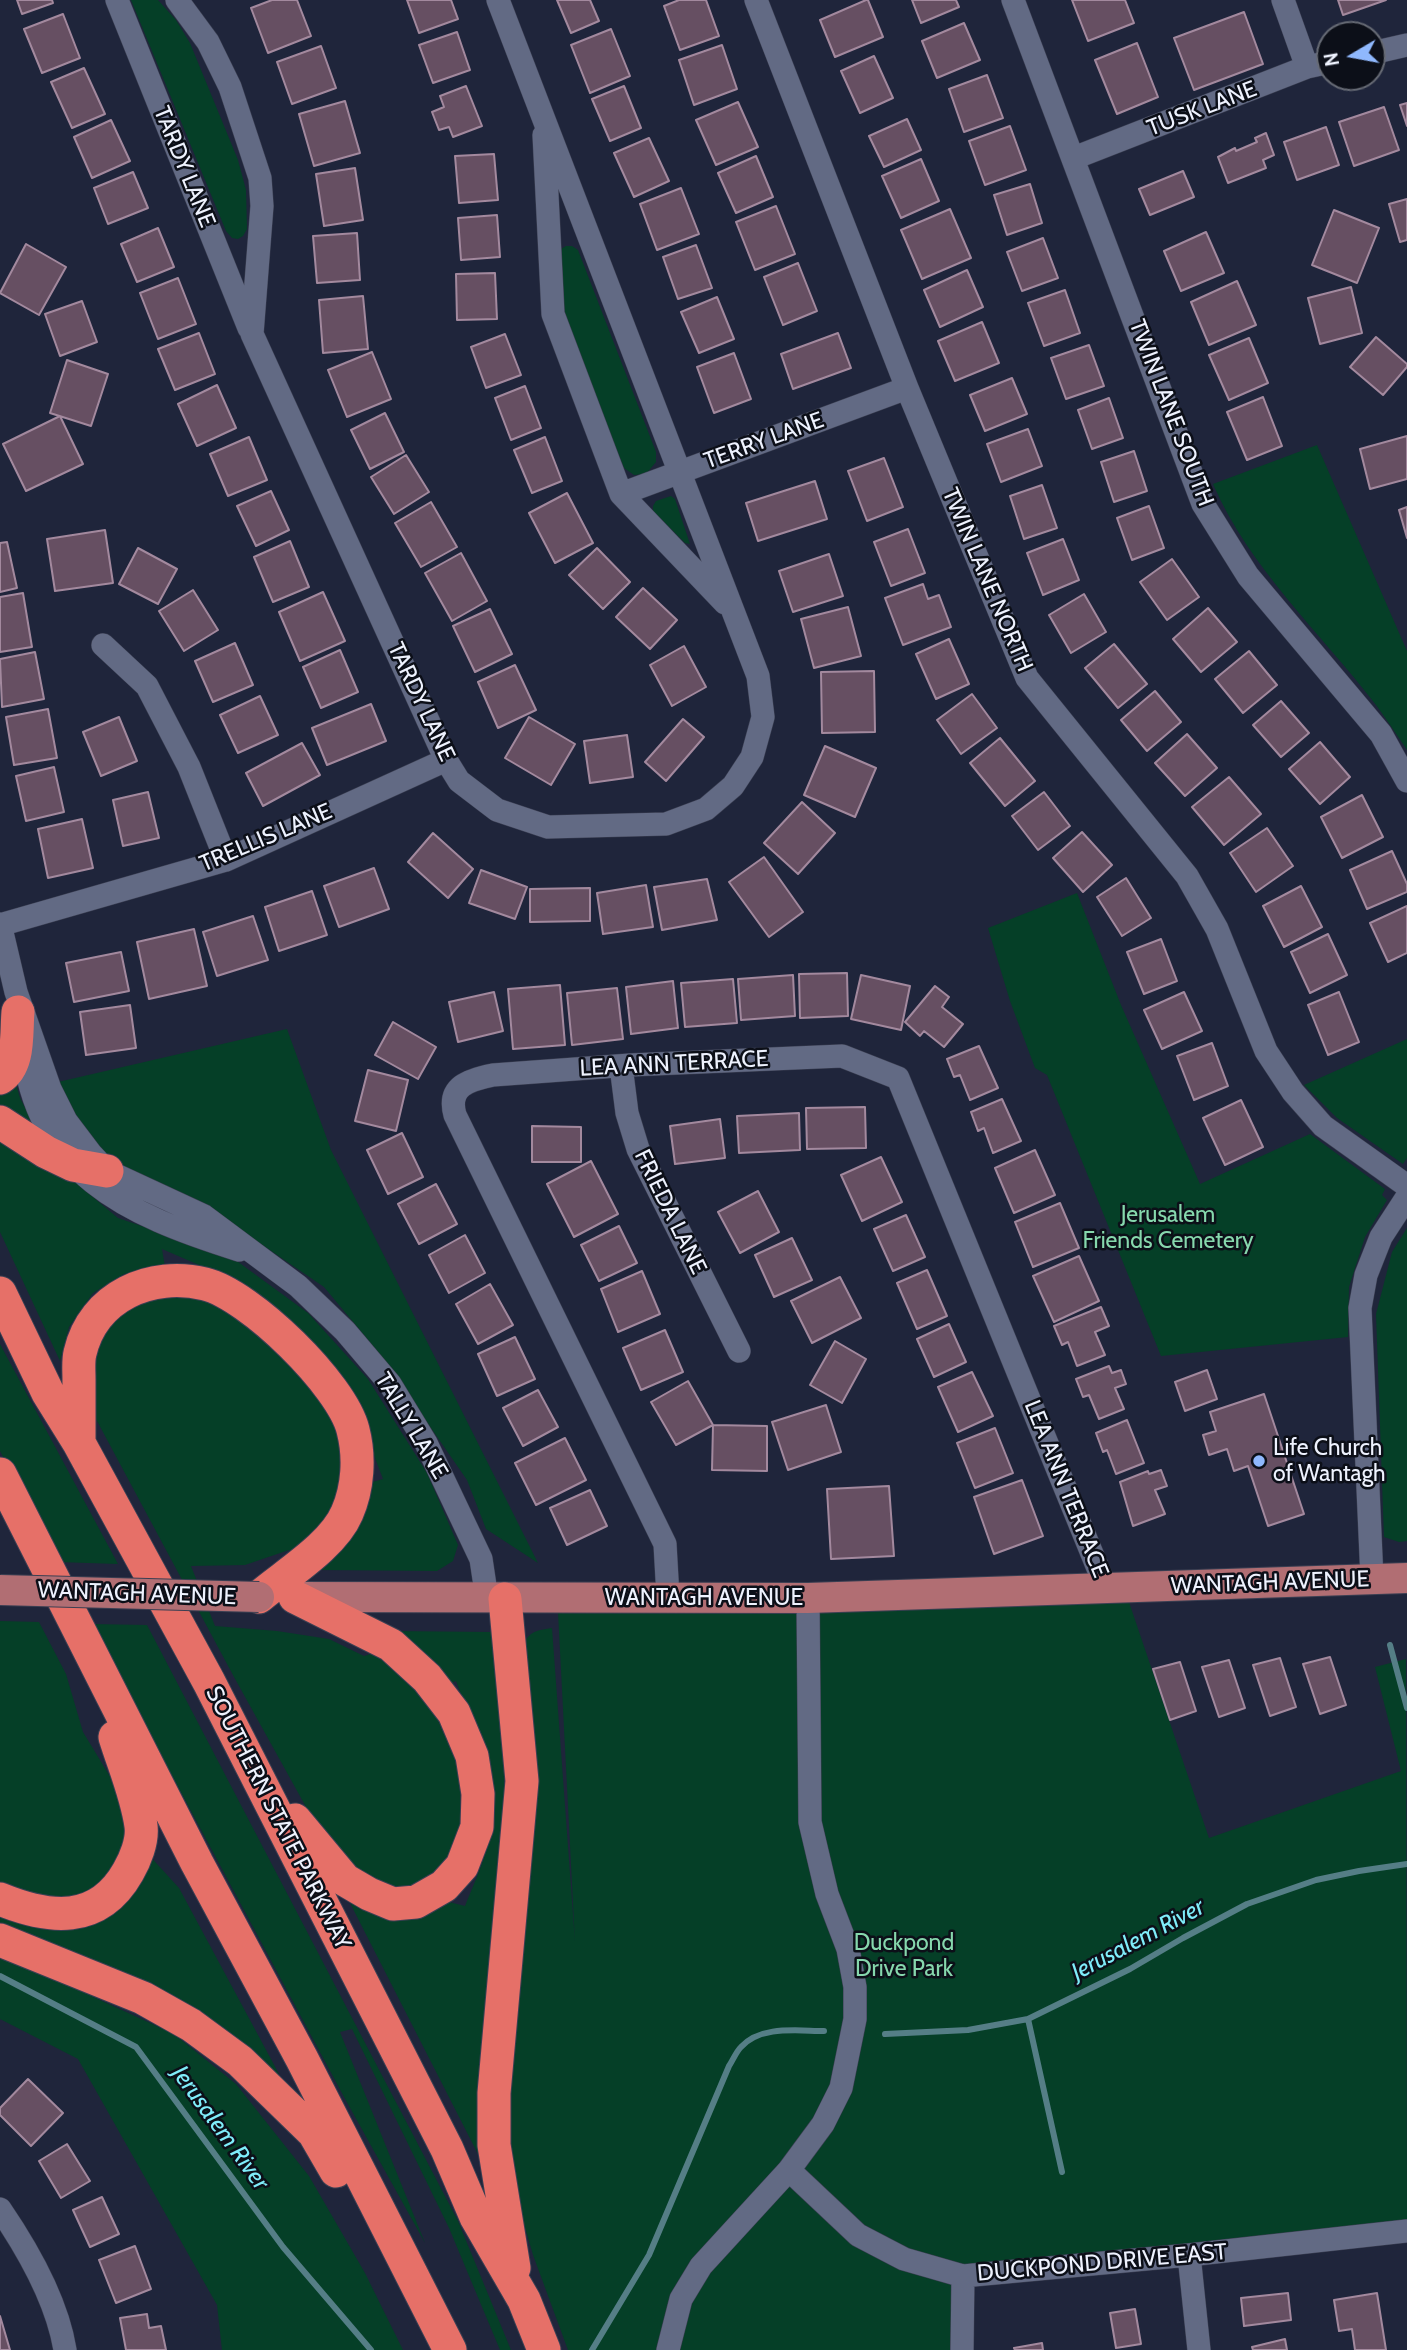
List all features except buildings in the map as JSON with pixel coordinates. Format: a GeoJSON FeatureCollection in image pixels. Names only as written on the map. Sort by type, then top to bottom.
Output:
{"type":"FeatureCollection","features":[{"type":"Feature","properties":{"kind":"highway"},"geometry":{"type":"LineString","coordinates":[[0,1078],[7,1073],[14,1059],[17,1002]]}},
{"type":"Feature","properties":{"kind":"highway"},"geometry":{"type":"LineString","coordinates":[[0,1122],[46,1152],[73,1165],[107,1171]]}},
{"type":"Feature","properties":{"kind":"highway"},"geometry":{"type":"LineString","coordinates":[[79,1443],[79,1354],[89,1327],[106,1306],[129,1289],[164,1280],[206,1284],[237,1299],[270,1324],[322,1377],[339,1400],[353,1429],[357,1471],[346,1515],[331,1537],[259,1597]]}},
{"type":"Feature","properties":{"kind":"highway","name":"SOUTHERN STATE PARKWAY"},"geometry":{"type":"LineString","coordinates":[[0,1293],[48,1393],[79,1443],[209,1682],[447,2149],[477,2217],[517,2288],[544,2350]]}},
{"type":"Feature","properties":{"kind":"highway"},"geometry":{"type":"LineString","coordinates":[[0,1474],[197,1863],[302,2059],[450,2350]]}},
{"type":"Feature","properties":{"kind":"highway"},"geometry":{"type":"LineString","coordinates":[[0,1487],[30,1537]]}},
{"type":"Feature","properties":{"kind":"highway"},"geometry":{"type":"LineString","coordinates":[[209,1682],[299,1827],[345,1880],[393,1905],[416,1902],[444,1886],[462,1866],[477,1827],[478,1794],[472,1756],[454,1713],[428,1678],[391,1645],[295,1597]]}},
{"type":"Feature","properties":{"kind":"highway"},"geometry":{"type":"LineString","coordinates":[[496,1599],[522,1781],[494,2093],[494,2145],[517,2288]]}},
{"type":"Feature","properties":{"kind":"highway"},"geometry":{"type":"LineString","coordinates":[[0,1899],[25,1909],[45,1913],[76,1913],[98,1905],[119,1888],[134,1861],[141,1829],[107,1708],[83,1639]]}},
{"type":"Feature","properties":{"kind":"highway"},"geometry":{"type":"LineString","coordinates":[[0,1940],[143,1998],[191,2025],[240,2060],[314,2133],[378,2243],[432,2350]]}},
{"type":"Feature","properties":{"kind":"main road","name":"WANTAGH AVENUE"},"geometry":{"type":"LineString","coordinates":[[0,1590],[259,1597],[808,1598],[1407,1578]]}},
{"type":"Feature","properties":{"kind":"street","name":"TARDY LANE"},"geometry":{"type":"LineString","coordinates":[[117,0],[252,334],[446,760],[458,781],[497,810],[548,827],[666,824],[706,809],[733,786],[752,757],[763,717],[758,676],[498,0]]}},
{"type":"Feature","properties":{"kind":"street","name":"TARDY LANE"},"geometry":{"type":"LineString","coordinates":[[177,0],[208,42],[230,87],[260,178],[262,206],[252,334]]}},
{"type":"Feature","properties":{"kind":"street","name":"TWIN LANE NORTH"},"geometry":{"type":"LineString","coordinates":[[756,0],[907,388],[1027,678],[1187,876],[1217,929],[1266,1051],[1293,1092],[1323,1126],[1407,1186]]}},
{"type":"Feature","properties":{"kind":"street","name":"TWIN LANE SOUTH"},"geometry":{"type":"LineString","coordinates":[[1013,0],[1203,504],[1248,576],[1381,734],[1407,781]]}},
{"type":"Feature","properties":{"kind":"street"},"geometry":{"type":"LineString","coordinates":[[1283,0],[1307,67]]}},
{"type":"Feature","properties":{"kind":"street"},"geometry":{"type":"LineString","coordinates":[[1386,50],[1407,45]]}},
{"type":"Feature","properties":{"kind":"street","name":"TUSK LANE"},"geometry":{"type":"LineString","coordinates":[[1074,158],[1316,65]]}},
{"type":"Feature","properties":{"kind":"street","name":"TARDY LANE"},"geometry":{"type":"LineString","coordinates":[[543,115],[553,314],[621,494],[732,610]]}},
{"type":"Feature","properties":{"kind":"street","name":"TERRY LANE"},"geometry":{"type":"LineString","coordinates":[[621,494],[907,388]]}},
{"type":"Feature","properties":{"kind":"street"},"geometry":{"type":"LineString","coordinates":[[103,645],[147,686],[189,767],[226,860]]}},
{"type":"Feature","properties":{"kind":"street","name":"TRELLIS LANE"},"geometry":{"type":"LineString","coordinates":[[0,925],[226,860],[446,760]]}},
{"type":"Feature","properties":{"kind":"street","name":"TALLY LANE"},"geometry":{"type":"LineString","coordinates":[[0,925],[17,1002],[25,1073],[37,1109],[73,1165],[130,1209],[183,1231],[257,1255]]}},
{"type":"Feature","properties":{"kind":"street","name":"TALLY LANE"},"geometry":{"type":"LineString","coordinates":[[17,1002],[55,1100],[66,1121],[107,1171],[204,1216],[257,1255],[298,1286],[336,1322],[390,1384],[426,1443],[481,1559],[496,1599]]}},
{"type":"Feature","properties":{"kind":"street","name":"LEA ANN TERRACE"},"geometry":{"type":"LineString","coordinates":[[668,1597],[665,1544],[454,1115],[451,1103],[460,1087],[486,1076],[621,1066],[842,1056],[898,1079],[1106,1588]]}},
{"type":"Feature","properties":{"kind":"street","name":"FRIEDA LANE"},"geometry":{"type":"LineString","coordinates":[[621,1066],[627,1113],[638,1149],[739,1351]]}},
{"type":"Feature","properties":{"kind":"street"},"geometry":{"type":"LineString","coordinates":[[1372,1579],[1360,1308],[1367,1275],[1381,1237],[1407,1197]]}},
{"type":"Feature","properties":{"kind":"street"},"geometry":{"type":"LineString","coordinates":[[668,2350],[681,2300],[701,2266],[789,2171],[823,2124],[841,2088],[855,2020],[855,1987],[848,1949],[827,1894],[810,1822],[808,1598]]}},
{"type":"Feature","properties":{"kind":"street","name":"DUCKPOND DRIVE EAST"},"geometry":{"type":"LineString","coordinates":[[789,2171],[858,2235],[904,2259],[962,2276],[1407,2231]]}},
{"type":"Feature","properties":{"kind":"street"},"geometry":{"type":"LineString","coordinates":[[0,2209],[47,2293],[62,2333],[65,2350]]}},
{"type":"Feature","properties":{"kind":"street"},"geometry":{"type":"LineString","coordinates":[[1189,2255],[1199,2350]]}},
{"type":"Feature","properties":{"kind":"street"},"geometry":{"type":"LineString","coordinates":[[962,2276],[962,2350]]}},
{"type":"Feature","properties":{"kind":"green space"},"geometry":{"type":"Polygon","coordinates":[[[131,0],[158,0],[176,20],[190,43],[238,160],[246,190],[247,229],[238,239],[232,238],[226,231],[131,0]]]}},
{"type":"Feature","properties":{"kind":"green space"},"geometry":{"type":"Polygon","coordinates":[[[566,246],[578,250],[656,452],[656,462],[646,474],[634,475],[624,468],[569,331],[562,306],[561,249],[566,246]]]}},
{"type":"Feature","properties":{"kind":"green space"},"geometry":{"type":"Polygon","coordinates":[[[1317,445],[1407,651],[1407,750],[1376,705],[1266,572],[1228,515],[1213,484],[1317,445]]]}},
{"type":"Feature","properties":{"kind":"green space"},"geometry":{"type":"Polygon","coordinates":[[[671,496],[675,499],[690,544],[685,543],[653,511],[656,501],[671,496]]]}},
{"type":"Feature","properties":{"kind":"green space","name":"Jerusalem Friends Cemetery"},"geometry":{"type":"Polygon","coordinates":[[[1077,893],[1121,1005],[1200,1184],[1310,1134],[1385,1189],[1382,1195],[1387,1200],[1365,1237],[1349,1287],[1348,1337],[1161,1356],[1047,1075],[1035,1068],[1010,1001],[988,928],[1077,893]]]}},
{"type":"Feature","properties":{"kind":"green space"},"geometry":{"type":"Polygon","coordinates":[[[287,1029],[331,1150],[538,1563],[486,1529],[467,1480],[379,1353],[324,1287],[258,1242],[109,1159],[78,1124],[58,1082],[287,1029]]]}},
{"type":"Feature","properties":{"kind":"green space"},"geometry":{"type":"Polygon","coordinates":[[[1407,1039],[1407,1158],[1403,1164],[1337,1118],[1304,1085],[1407,1039]]]}},
{"type":"Feature","properties":{"kind":"green space"},"geometry":{"type":"Polygon","coordinates":[[[15,1080],[20,1098],[38,1132],[0,1112],[0,1091],[15,1080]]]}},
{"type":"Feature","properties":{"kind":"green space"},"geometry":{"type":"Polygon","coordinates":[[[0,1136],[69,1177],[118,1218],[230,1256],[308,1313],[368,1379],[427,1473],[458,1545],[453,1561],[437,1571],[318,1570],[365,1484],[383,1479],[355,1406],[229,1278],[162,1249],[165,1267],[124,1274],[93,1293],[69,1327],[60,1361],[0,1232],[0,1136]]]}},
{"type":"Feature","properties":{"kind":"green space"},"geometry":{"type":"Polygon","coordinates":[[[1407,1228],[1407,1541],[1399,1542],[1384,1537],[1376,1314],[1392,1252],[1407,1228]]]}},
{"type":"Feature","properties":{"kind":"green space"},"geometry":{"type":"Polygon","coordinates":[[[178,1289],[216,1297],[272,1342],[335,1413],[345,1450],[335,1504],[320,1532],[295,1555],[289,1550],[245,1565],[191,1566],[215,1626],[329,1639],[364,1656],[374,1653],[400,1670],[432,1707],[460,1770],[461,1827],[441,1871],[401,1891],[363,1885],[332,1854],[89,1406],[92,1338],[129,1301],[178,1289]]]}},
{"type":"Feature","properties":{"kind":"green space"},"geometry":{"type":"Polygon","coordinates":[[[0,1344],[118,1564],[58,1562],[0,1451],[0,1344]]]}},
{"type":"Feature","properties":{"kind":"green space","name":"Duckpond Drive Park"},"geometry":{"type":"Polygon","coordinates":[[[1129,1602],[1209,1838],[1401,1771],[1375,1667],[1406,1659],[1407,2227],[965,2278],[966,2350],[568,2350],[533,2255],[515,2193],[503,2095],[521,1649],[530,1635],[552,1628],[575,1942],[558,1612],[1129,1602]]]}},
{"type":"Feature","properties":{"kind":"green space"},"geometry":{"type":"Polygon","coordinates":[[[0,1621],[39,1622],[66,1674],[83,1732],[117,1788],[129,1826],[118,1867],[90,1899],[53,1908],[0,1889],[0,1621]]]}},
{"type":"Feature","properties":{"kind":"green space"},"geometry":{"type":"Polygon","coordinates":[[[91,1624],[147,1625],[458,2221],[511,2350],[500,2350],[449,2228],[352,2029],[340,2032],[425,2243],[91,1624]]]}},
{"type":"Feature","properties":{"kind":"green space"},"geometry":{"type":"Polygon","coordinates":[[[389,1631],[492,1632],[498,1637],[505,1798],[482,2162],[350,1903],[397,1919],[449,1902],[465,1906],[486,1853],[492,1824],[493,1803],[485,1761],[456,1681],[446,1685],[389,1631]]]}},
{"type":"Feature","properties":{"kind":"green space"},"geometry":{"type":"Polygon","coordinates":[[[148,1854],[179,1888],[279,2074],[271,2078],[0,1926],[0,1910],[53,1926],[148,1854]]]}},
{"type":"Feature","properties":{"kind":"green space"},"geometry":{"type":"Polygon","coordinates":[[[0,1954],[174,2034],[236,2084],[309,2176],[365,2273],[403,2350],[222,2350],[217,2305],[78,2059],[0,2019],[0,1954]]]}},
{"type":"Feature","properties":{"kind":"waterway"},"geometry":{"type":"LineString","coordinates":[[1390,1645],[1407,1708]]}},
{"type":"Feature","properties":{"kind":"waterway","name":"Jerusalem River"},"geometry":{"type":"LineString","coordinates":[[885,2034],[968,2030],[1028,2019],[1130,1969],[1247,1904],[1316,1880],[1407,1864]]}},
{"type":"Feature","properties":{"kind":"waterway","name":"Jerusalem River"},"geometry":{"type":"LineString","coordinates":[[0,1976],[136,2047],[283,2247],[371,2350]]}},
{"type":"Feature","properties":{"kind":"waterway"},"geometry":{"type":"LineString","coordinates":[[1028,2019],[1062,2172]]}},
{"type":"Feature","properties":{"kind":"waterway","name":"Jerusalem River"},"geometry":{"type":"LineString","coordinates":[[592,2350],[649,2255],[729,2066],[738,2051],[749,2040],[769,2032],[824,2031]]}},
{"type":"Feature","properties":{"kind":"place","name":"Life Church of Wantagh"},"geometry":{"type":"Point","coordinates":[1259,1461]}}]}
